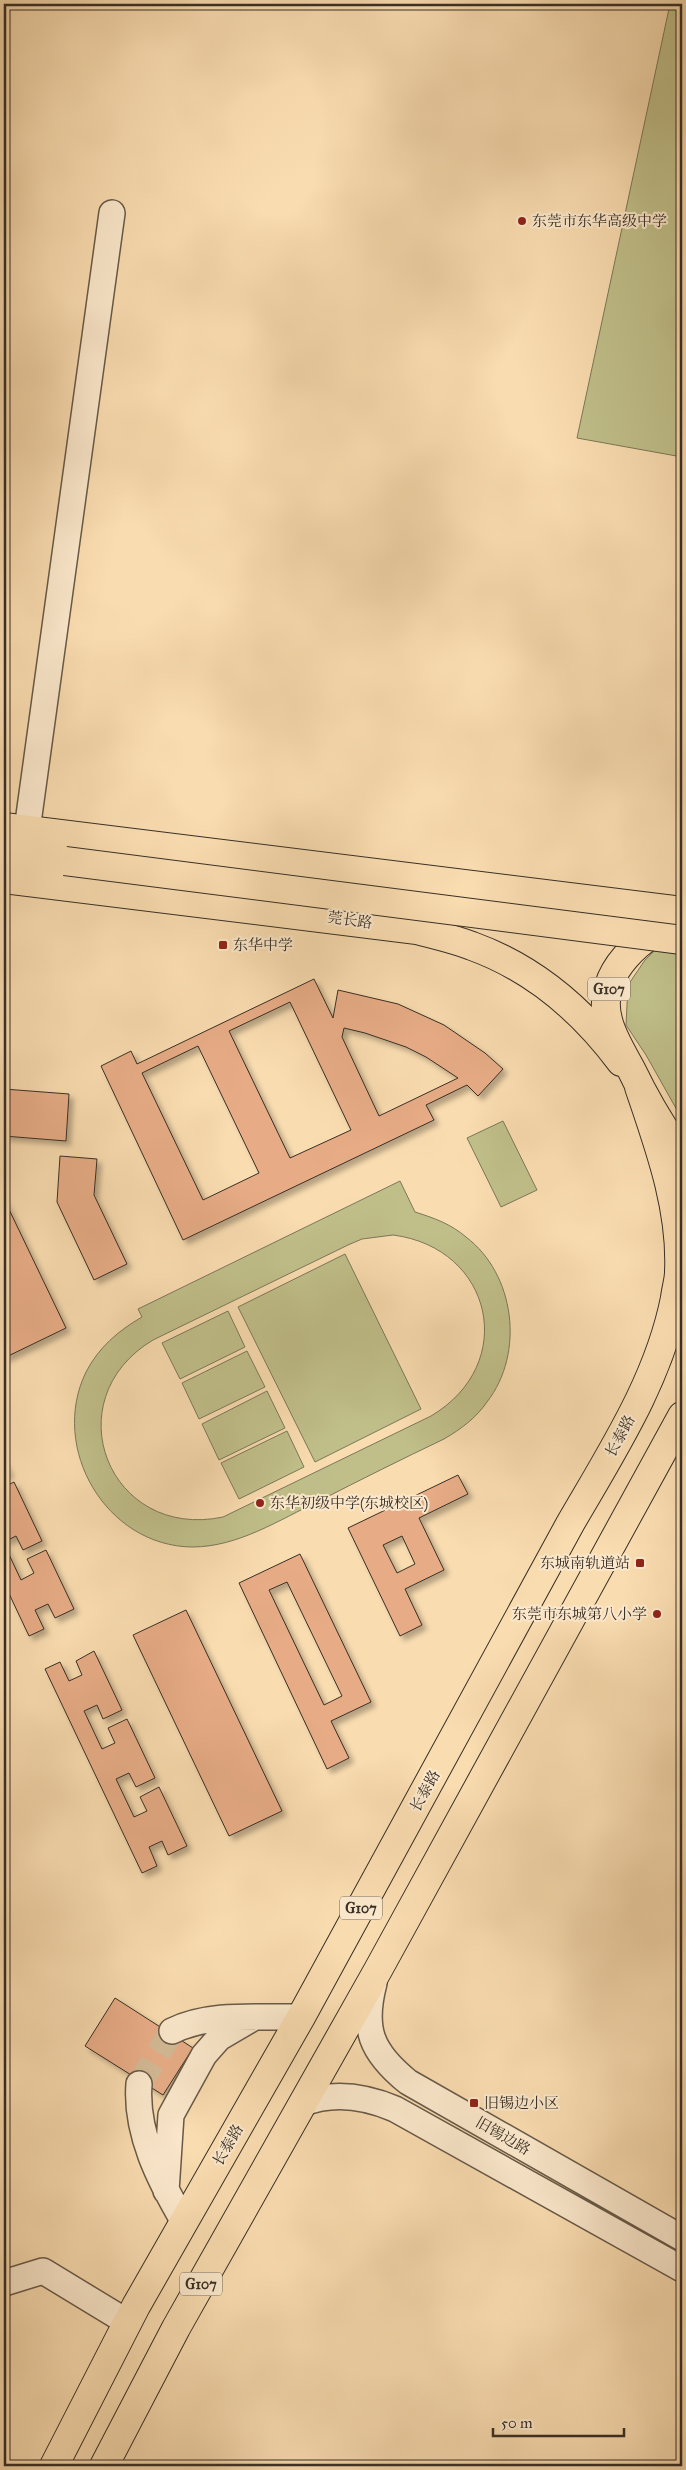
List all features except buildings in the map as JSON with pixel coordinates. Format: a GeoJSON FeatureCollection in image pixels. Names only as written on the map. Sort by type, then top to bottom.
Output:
{"type":"FeatureCollection","features":[{"type":"Feature","properties":{"kind":"main road"},"geometry":{"type":"LineString","coordinates":[[15,829],[682,912]]}},
{"type":"Feature","properties":{"kind":"main road","name":"莞长路"},"geometry":{"type":"LineString","coordinates":[[4,854],[682,940]]}},
{"type":"Feature","properties":{"kind":"main road","name":"莞长路"},"geometry":{"type":"LineString","coordinates":[[4,879],[417,930],[472,946],[514,966],[554,990],[609,1046],[640,1087]]}},
{"type":"Feature","properties":{"kind":"main road","name":"G107"},"geometry":{"type":"LineString","coordinates":[[640,1087],[607,1020],[607,993],[616,966],[652,933],[682,919]]}},
{"type":"Feature","properties":{"kind":"main road"},"geometry":{"type":"LineString","coordinates":[[640,1087],[682,1154]]}},
{"type":"Feature","properties":{"kind":"main road","name":"长泰路"},"geometry":{"type":"LineString","coordinates":[[54,2466],[128,2322],[301,2017],[570,1524],[611,1453],[650,1376],[670,1322],[680,1272],[677,1226],[669,1181],[640,1087]]}},
{"type":"Feature","properties":{"kind":"main road","name":"G107"},"geometry":{"type":"LineString","coordinates":[[104,2466],[176,2328],[378,1970],[682,1416]]}},
{"type":"Feature","properties":{"kind":"street"},"geometry":{"type":"LineString","coordinates":[[15,829],[112,213]]}},
{"type":"Feature","properties":{"kind":"street","name":"旧锡边路"},"geometry":{"type":"LineString","coordinates":[[378,1970],[369,2002],[368,2026],[380,2055],[394,2071],[408,2082],[682,2238]]}},
{"type":"Feature","properties":{"kind":"street"},"geometry":{"type":"LineString","coordinates":[[172,2031],[188,2023],[221,2019],[301,2017]]}},
{"type":"Feature","properties":{"kind":"street"},"geometry":{"type":"LineString","coordinates":[[166,2190],[171,2115],[204,2055],[219,2038],[253,2018]]}},
{"type":"Feature","properties":{"kind":"street"},"geometry":{"type":"LineString","coordinates":[[139,2084],[138,2096],[147,2147],[166,2190],[184,2222]]}},
{"type":"Feature","properties":{"kind":"street","name":"旧锡边路"},"geometry":{"type":"LineString","coordinates":[[302,2104],[326,2097],[347,2096],[372,2100],[395,2109],[682,2269]]}},
{"type":"Feature","properties":{"kind":"street"},"geometry":{"type":"LineString","coordinates":[[4,2283],[44,2271],[128,2322]]}},
{"type":"Feature","properties":{"kind":"shaded area"},"geometry":{"type":"Polygon","coordinates":[[[670,4],[682,4],[682,457],[577,438],[670,4]]]}},
{"type":"Feature","properties":{"kind":"shaded area"},"geometry":{"type":"Polygon","coordinates":[[[676,930],[682,930],[682,1119],[646,1055],[626,1025],[628,985],[645,960],[676,930]]]}},
{"type":"Feature","properties":{"kind":"shaded area"},"geometry":{"type":"Polygon","coordinates":[[[503,1121],[537,1190],[501,1207],[467,1138],[503,1121]]]}},
{"type":"Feature","properties":{"kind":"shaded area"},"geometry":{"type":"Polygon","coordinates":[[[400,1181],[415,1212],[454,1228],[483,1253],[495,1272],[504,1293],[509,1315],[510,1338],[507,1361],[499,1382],[487,1402],[468,1423],[444,1439],[258,1531],[226,1542],[192,1547],[161,1542],[134,1530],[111,1511],[93,1488],[81,1461],[75,1431],[76,1401],[86,1372],[110,1340],[142,1317],[138,1309],[400,1181]],[[393,1235],[362,1239],[153,1340],[123,1366],[106,1396],[101,1429],[108,1460],[124,1487],[150,1508],[183,1519],[223,1517],[431,1416],[459,1394],[476,1368],[484,1339],[482,1311],[472,1284],[453,1261],[427,1244],[393,1235]]]}},
{"type":"Feature","properties":{"kind":"shaded area"},"geometry":{"type":"Polygon","coordinates":[[[345,1254],[421,1409],[315,1462],[238,1307],[345,1254]]]}},
{"type":"Feature","properties":{"kind":"shaded area"},"geometry":{"type":"Polygon","coordinates":[[[228,1311],[245,1347],[180,1379],[162,1343],[228,1311]]]}},
{"type":"Feature","properties":{"kind":"shaded area"},"geometry":{"type":"Polygon","coordinates":[[[247,1351],[265,1387],[199,1419],[182,1383],[247,1351]]]}},
{"type":"Feature","properties":{"kind":"shaded area"},"geometry":{"type":"Polygon","coordinates":[[[267,1391],[285,1428],[219,1460],[202,1424],[267,1391]]]}},
{"type":"Feature","properties":{"kind":"shaded area"},"geometry":{"type":"Polygon","coordinates":[[[287,1431],[304,1467],[239,1499],[221,1463],[287,1431]]]}},
{"type":"Feature","properties":{"kind":"tunnel"},"geometry":{"type":"LineString","coordinates":[[139,2084],[172,2031]]}},
{"type":"Feature","properties":{"kind":"place","name":"东莞市东华高级中学"},"geometry":{"type":"Point","coordinates":[522,221]}},
{"type":"Feature","properties":{"kind":"place","name":"东华中学"},"geometry":{"type":"Point","coordinates":[223,945]}},
{"type":"Feature","properties":{"kind":"place","name":"东华初级中学(东城校区)"},"geometry":{"type":"Point","coordinates":[260,1503]}},
{"type":"Feature","properties":{"kind":"place","name":"东城南轨道站"},"geometry":{"type":"Point","coordinates":[640,1563]}},
{"type":"Feature","properties":{"kind":"place","name":"东莞市东城第八小学"},"geometry":{"type":"Point","coordinates":[657,1614]}},
{"type":"Feature","properties":{"kind":"place","name":"旧锡边小区"},"geometry":{"type":"Point","coordinates":[474,2103]}}]}
